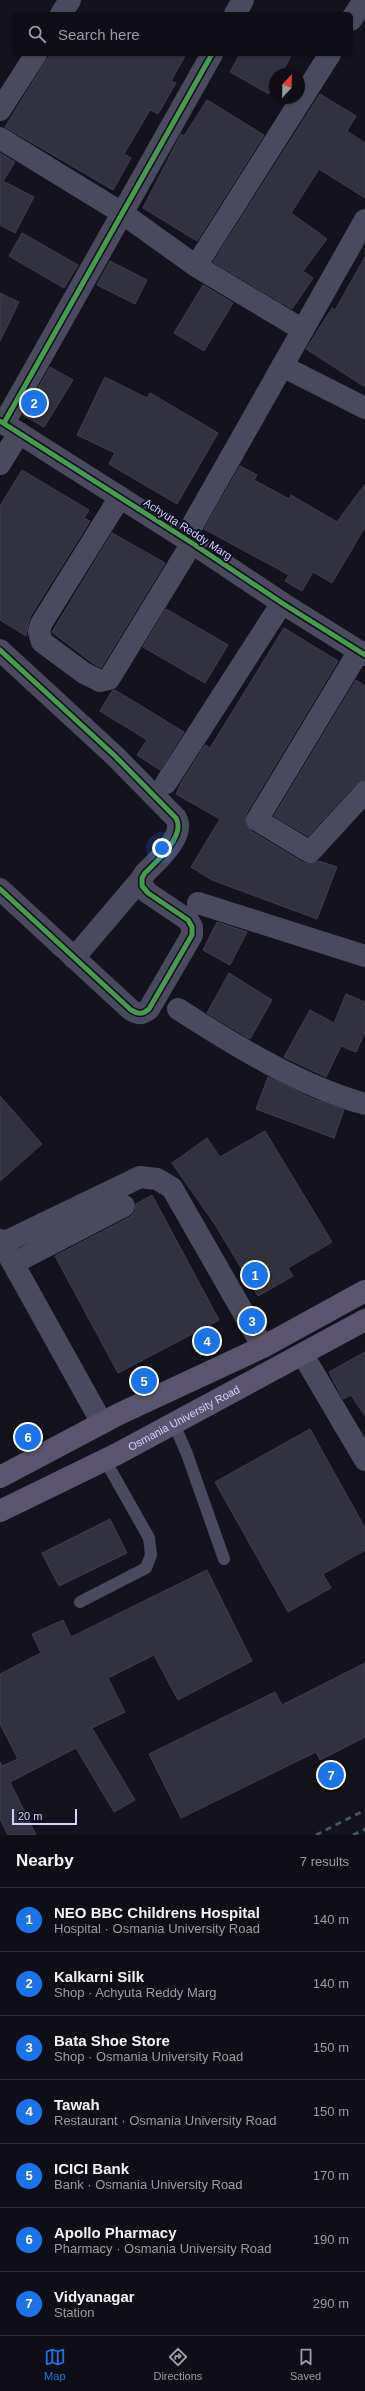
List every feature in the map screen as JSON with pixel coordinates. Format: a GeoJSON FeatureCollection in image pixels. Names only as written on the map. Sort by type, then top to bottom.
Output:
{"type":"FeatureCollection","features":[{"type":"Feature","properties":{"kind":"main road"},"geometry":{"type":"LineString","coordinates":[[0,1477],[102,1423],[263,1347],[365,1291]]}},
{"type":"Feature","properties":{"kind":"main road","name":"Osmania University Road"},"geometry":{"type":"LineString","coordinates":[[0,1511],[105,1460],[174,1424],[365,1320]]}},
{"type":"Feature","properties":{"kind":"street"},"geometry":{"type":"LineString","coordinates":[[62,12],[70,0]]}},
{"type":"Feature","properties":{"kind":"street"},"geometry":{"type":"LineString","coordinates":[[236,12],[243,0]]}},
{"type":"Feature","properties":{"kind":"street"},"geometry":{"type":"LineString","coordinates":[[353,17],[364,0]]}},
{"type":"Feature","properties":{"kind":"street"},"geometry":{"type":"LineString","coordinates":[[0,110],[35,56]]}},
{"type":"Feature","properties":{"kind":"street"},"geometry":{"type":"LineString","coordinates":[[0,464],[8,426],[122,213],[211,56]]}},
{"type":"Feature","properties":{"kind":"street"},"geometry":{"type":"LineString","coordinates":[[196,266],[329,56]]}},
{"type":"Feature","properties":{"kind":"street"},"geometry":{"type":"LineString","coordinates":[[0,138],[122,213],[196,266],[303,330]]}},
{"type":"Feature","properties":{"kind":"street"},"geometry":{"type":"LineString","coordinates":[[120,497],[41,624],[39,632],[42,642],[84,673],[100,681],[109,679],[188,541],[282,366],[365,220]]}},
{"type":"Feature","properties":{"kind":"street"},"geometry":{"type":"LineString","coordinates":[[282,366],[365,408]]}},
{"type":"Feature","properties":{"kind":"street","name":"Achyuta Reddy Marg"},"geometry":{"type":"LineString","coordinates":[[8,426],[362,653]]}},
{"type":"Feature","properties":{"kind":"street"},"geometry":{"type":"LineString","coordinates":[[166,783],[282,603]]}},
{"type":"Feature","properties":{"kind":"street"},"geometry":{"type":"LineString","coordinates":[[0,650],[115,756],[176,818],[179,824],[174,839],[74,958]]}},
{"type":"Feature","properties":{"kind":"street"},"geometry":{"type":"LineString","coordinates":[[362,653],[257,820],[310,852],[365,792]]}},
{"type":"Feature","properties":{"kind":"street"},"geometry":{"type":"LineString","coordinates":[[0,889],[131,1010],[138,1014],[149,1009],[192,935],[192,927],[188,920],[148,893],[142,886],[142,878]]}},
{"type":"Feature","properties":{"kind":"street"},"geometry":{"type":"LineString","coordinates":[[198,903],[365,956]]}},
{"type":"Feature","properties":{"kind":"street"},"geometry":{"type":"LineString","coordinates":[[178,1008],[246,1052],[344,1098],[365,1104]]}},
{"type":"Feature","properties":{"kind":"street"},"geometry":{"type":"LineString","coordinates":[[102,1423],[2,1242],[140,1177],[157,1179],[172,1188],[263,1347]]}},
{"type":"Feature","properties":{"kind":"street"},"geometry":{"type":"LineString","coordinates":[[14,1263],[124,1206]]}},
{"type":"Feature","properties":{"kind":"street"},"geometry":{"type":"LineString","coordinates":[[303,1355],[365,1460]]}},
{"type":"Feature","properties":{"kind":"lane"},"geometry":{"type":"LineString","coordinates":[[174,1424],[187,1454],[224,1559]]}},
{"type":"Feature","properties":{"kind":"lane"},"geometry":{"type":"LineString","coordinates":[[80,1602],[146,1568],[151,1555],[149,1538],[105,1460]]}},
{"type":"Feature","properties":{"kind":"building"},"geometry":{"type":"Polygon","coordinates":[[[49,56],[185,56],[171,81],[176,83],[158,114],[150,110],[124,154],[131,158],[113,190],[5,127],[49,56]]]}},
{"type":"Feature","properties":{"kind":"building"},"geometry":{"type":"Polygon","coordinates":[[[239,56],[291,56],[284,68],[269,68],[269,94],[230,72],[239,56]]]}},
{"type":"Feature","properties":{"kind":"building"},"geometry":{"type":"Polygon","coordinates":[[[320,94],[356,116],[347,131],[365,143],[365,198],[319,169],[291,213],[327,239],[303,271],[313,278],[292,309],[213,262],[320,94]]]}},
{"type":"Feature","properties":{"kind":"building"},"geometry":{"type":"Polygon","coordinates":[[[207,100],[264,135],[197,241],[143,208],[181,134],[184,136],[207,100]]]}},
{"type":"Feature","properties":{"kind":"building"},"geometry":{"type":"Polygon","coordinates":[[[0,153],[15,162],[3,181],[34,197],[15,233],[0,225],[0,153]]]}},
{"type":"Feature","properties":{"kind":"building"},"geometry":{"type":"Polygon","coordinates":[[[22,233],[78,265],[64,288],[9,256],[22,233]]]}},
{"type":"Feature","properties":{"kind":"building"},"geometry":{"type":"Polygon","coordinates":[[[365,257],[365,387],[306,349],[332,308],[335,310],[365,257]]]}},
{"type":"Feature","properties":{"kind":"building"},"geometry":{"type":"Polygon","coordinates":[[[110,261],[147,280],[135,304],[97,285],[110,261]]]}},
{"type":"Feature","properties":{"kind":"building"},"geometry":{"type":"Polygon","coordinates":[[[203,285],[233,303],[204,351],[174,333],[203,285]]]}},
{"type":"Feature","properties":{"kind":"building"},"geometry":{"type":"Polygon","coordinates":[[[0,293],[19,302],[0,341],[0,293]]]}},
{"type":"Feature","properties":{"kind":"building"},"geometry":{"type":"Polygon","coordinates":[[[50,367],[73,380],[44,427],[23,415],[50,367]]]}},
{"type":"Feature","properties":{"kind":"building"},"geometry":{"type":"Polygon","coordinates":[[[105,377],[147,398],[150,393],[218,433],[177,504],[109,464],[115,453],[77,435],[105,377]]]}},
{"type":"Feature","properties":{"kind":"building"},"geometry":{"type":"Polygon","coordinates":[[[240,466],[257,475],[254,480],[289,499],[291,495],[337,522],[365,484],[365,527],[332,583],[313,572],[302,591],[285,581],[289,575],[204,529],[240,466]]]}},
{"type":"Feature","properties":{"kind":"building"},"geometry":{"type":"Polygon","coordinates":[[[22,470],[89,510],[84,518],[90,521],[30,617],[26,636],[0,620],[0,506],[22,470]]]}},
{"type":"Feature","properties":{"kind":"building"},"geometry":{"type":"Polygon","coordinates":[[[112,533],[165,563],[101,668],[52,632],[112,533]]]}},
{"type":"Feature","properties":{"kind":"building"},"geometry":{"type":"Polygon","coordinates":[[[166,609],[228,645],[205,683],[143,647],[166,609]]]}},
{"type":"Feature","properties":{"kind":"building"},"geometry":{"type":"Polygon","coordinates":[[[284,628],[338,661],[246,814],[245,820],[251,831],[304,863],[309,864],[319,861],[337,867],[317,919],[212,880],[191,867],[220,819],[176,794],[181,783],[205,745],[210,748],[284,628]]]}},
{"type":"Feature","properties":{"kind":"building"},"geometry":{"type":"Polygon","coordinates":[[[356,680],[365,686],[365,780],[356,784],[308,836],[274,816],[356,680]]]}},
{"type":"Feature","properties":{"kind":"building"},"geometry":{"type":"Polygon","coordinates":[[[115,690],[184,732],[160,770],[137,755],[147,740],[100,711],[112,691],[115,690]]]}},
{"type":"Feature","properties":{"kind":"building"},"geometry":{"type":"Polygon","coordinates":[[[217,922],[247,932],[230,965],[203,950],[217,922]]]}},
{"type":"Feature","properties":{"kind":"building"},"geometry":{"type":"Polygon","coordinates":[[[229,973],[272,1000],[250,1039],[207,1013],[229,973]]]}},
{"type":"Feature","properties":{"kind":"building"},"geometry":{"type":"Polygon","coordinates":[[[346,994],[365,1002],[365,1032],[356,1052],[341,1046],[326,1077],[284,1057],[310,1010],[334,1023],[346,994]]]}},
{"type":"Feature","properties":{"kind":"building"},"geometry":{"type":"Polygon","coordinates":[[[268,1077],[311,1098],[344,1110],[334,1138],[256,1109],[268,1077]]]}},
{"type":"Feature","properties":{"kind":"building"},"geometry":{"type":"Polygon","coordinates":[[[0,1096],[42,1144],[0,1181],[0,1096]]]}},
{"type":"Feature","properties":{"kind":"building"},"geometry":{"type":"Polygon","coordinates":[[[265,1131],[332,1242],[288,1268],[293,1276],[258,1296],[216,1226],[172,1163],[207,1138],[220,1157],[265,1131]]]}},
{"type":"Feature","properties":{"kind":"building"},"geometry":{"type":"Polygon","coordinates":[[[152,1195],[219,1320],[118,1373],[55,1256],[130,1217],[135,1212],[136,1204],[152,1195]]]}},
{"type":"Feature","properties":{"kind":"building"},"geometry":{"type":"Polygon","coordinates":[[[365,1352],[365,1416],[351,1395],[343,1399],[329,1372],[365,1352]]]}},
{"type":"Feature","properties":{"kind":"building"},"geometry":{"type":"Polygon","coordinates":[[[310,1429],[365,1528],[365,1550],[323,1574],[331,1588],[288,1612],[215,1482],[310,1429]]]}},
{"type":"Feature","properties":{"kind":"building"},"geometry":{"type":"Polygon","coordinates":[[[110,1519],[127,1553],[59,1586],[42,1553],[110,1519]]]}},
{"type":"Feature","properties":{"kind":"building"},"geometry":{"type":"Polygon","coordinates":[[[207,1570],[252,1661],[178,1700],[154,1655],[108,1678],[125,1712],[92,1728],[135,1800],[114,1812],[76,1748],[10,1782],[36,1835],[8,1835],[0,1819],[0,1762],[2,1766],[18,1759],[0,1724],[0,1674],[41,1653],[32,1634],[63,1620],[71,1637],[207,1570]]]}},
{"type":"Feature","properties":{"kind":"building"},"geometry":{"type":"Polygon","coordinates":[[[365,1663],[365,1737],[320,1760],[316,1752],[181,1818],[149,1754],[275,1692],[282,1705],[365,1663]]]}},
{"type":"Feature","properties":{"kind":"railway"},"geometry":{"type":"LineString","coordinates":[[316,1835],[365,1810]]}},
{"type":"Feature","properties":{"kind":"railway"},"geometry":{"type":"LineString","coordinates":[[353,1835],[365,1829]]}},
{"type":"Feature","properties":{"kind":"cycle path"},"geometry":{"type":"LineString","coordinates":[[4,423],[211,56]]}},
{"type":"Feature","properties":{"kind":"cycle path"},"geometry":{"type":"LineString","coordinates":[[0,421],[365,655]]}},
{"type":"Feature","properties":{"kind":"cycle path"},"geometry":{"type":"LineString","coordinates":[[0,650],[115,756],[176,818],[178,825],[174,840],[163,855],[145,873],[142,878],[142,886],[148,893],[188,920],[192,927],[192,935],[149,1009],[142,1013],[138,1013],[131,1010],[0,889]]}},
{"type":"Feature","properties":{"kind":"place","name":"Kalkarni Silk"},"geometry":{"type":"Point","coordinates":[34,403]}},
{"type":"Feature","properties":{"kind":"place","name":"NEO BBC Childrens Hospital"},"geometry":{"type":"Point","coordinates":[255,1275]}},
{"type":"Feature","properties":{"kind":"place","name":"Bata Shoe Store"},"geometry":{"type":"Point","coordinates":[252,1321]}},
{"type":"Feature","properties":{"kind":"place","name":"Tawah"},"geometry":{"type":"Point","coordinates":[207,1341]}},
{"type":"Feature","properties":{"kind":"place","name":"ICICI Bank"},"geometry":{"type":"Point","coordinates":[144,1381]}},
{"type":"Feature","properties":{"kind":"place","name":"Apollo Pharmacy"},"geometry":{"type":"Point","coordinates":[28,1437]}},
{"type":"Feature","properties":{"kind":"place","name":"Vidyanagar"},"geometry":{"type":"Point","coordinates":[331,1775]}}]}
